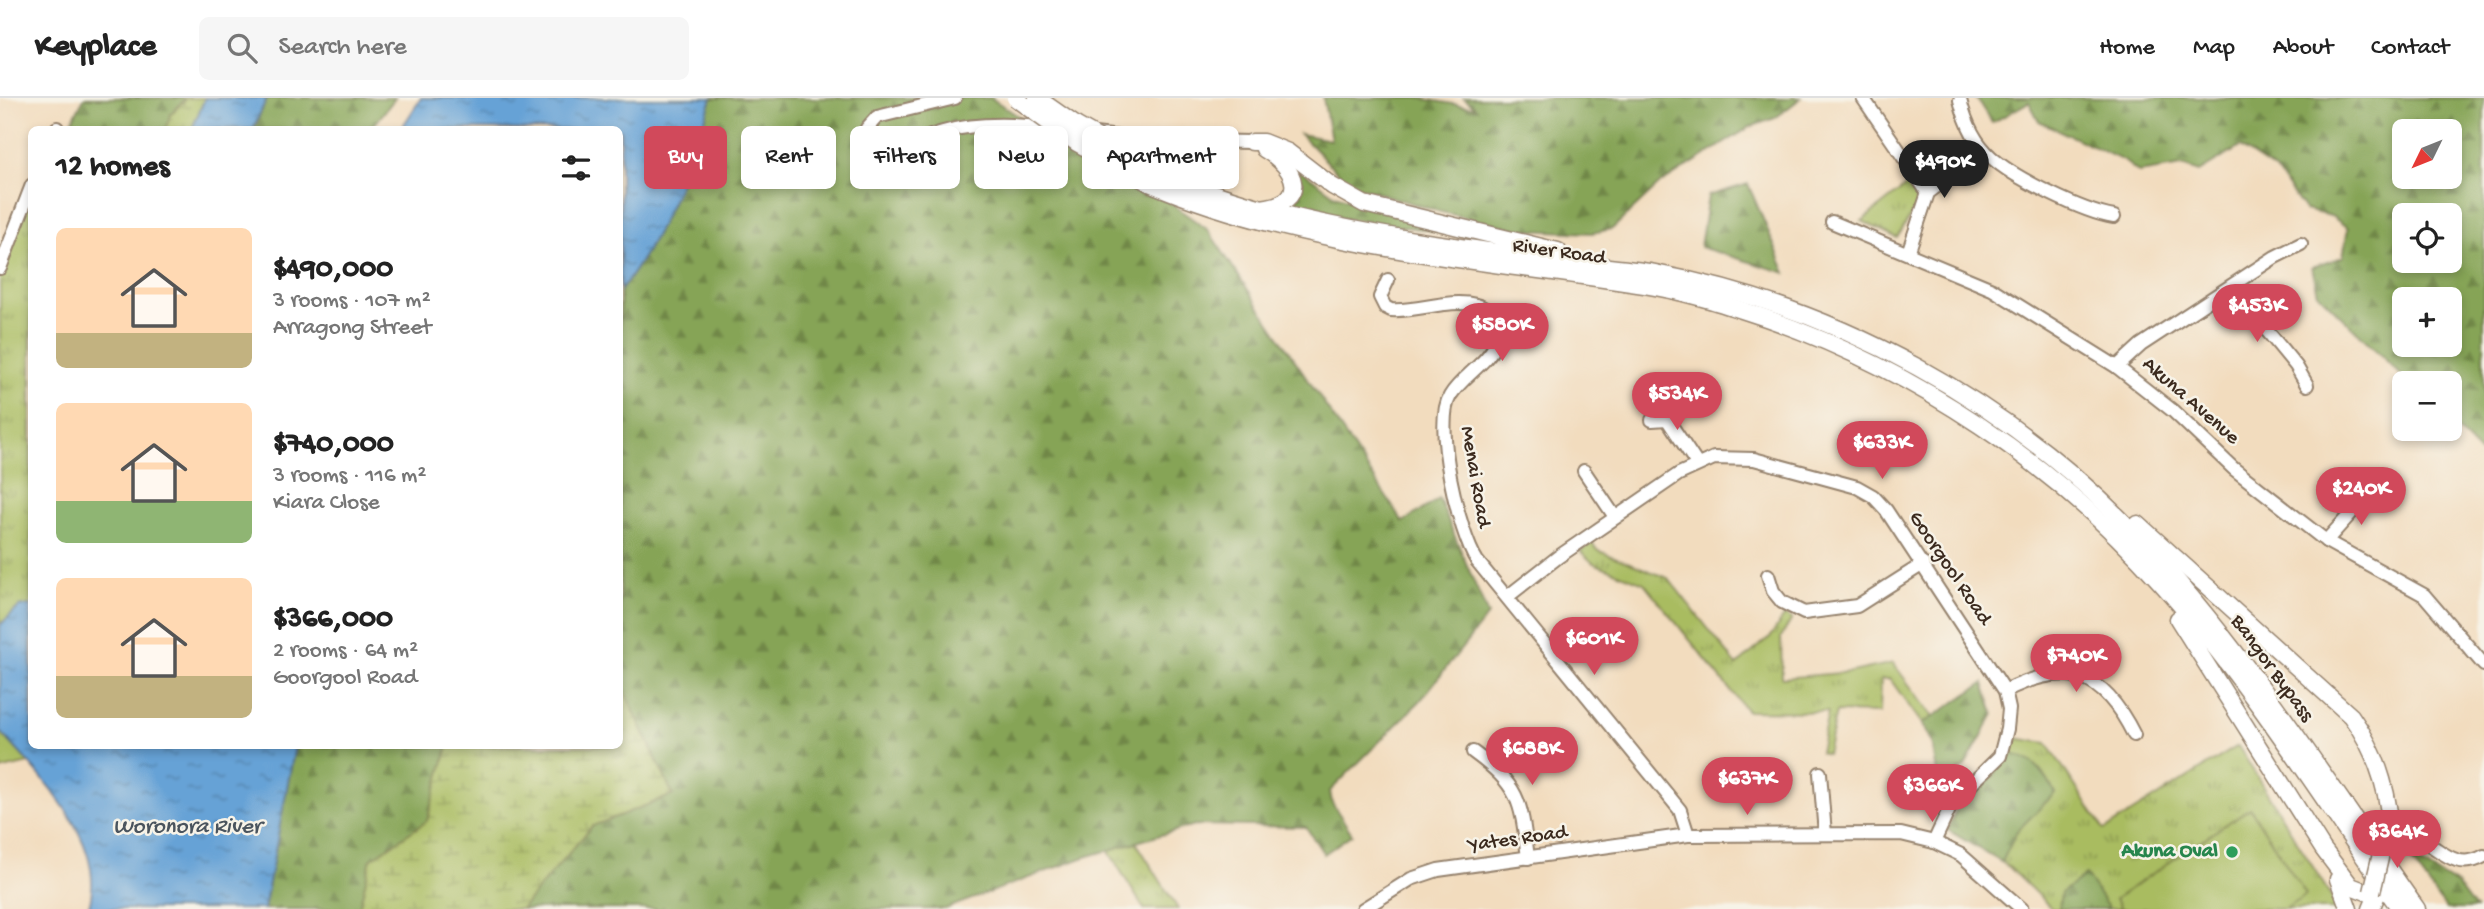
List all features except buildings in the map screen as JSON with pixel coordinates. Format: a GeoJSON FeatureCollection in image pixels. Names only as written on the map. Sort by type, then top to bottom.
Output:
{"type":"FeatureCollection","features":[{"type":"Feature","properties":{"kind":"main road","name":"River Road"},"geometry":{"type":"LineString","coordinates":[[1015,98],[1082,145]]}},
{"type":"Feature","properties":{"kind":"main road","name":"River Road"},"geometry":{"type":"LineString","coordinates":[[1037,98],[1082,130]]}},
{"type":"Feature","properties":{"kind":"main road"},"geometry":{"type":"LineString","coordinates":[[1252,142],[1287,166],[1294,184],[1292,193],[1284,202],[1255,208]]}},
{"type":"Feature","properties":{"kind":"main road"},"geometry":{"type":"LineString","coordinates":[[1252,142],[1263,142],[1288,152],[1332,186],[1364,204],[1467,231],[1572,253],[1613,267]]}},
{"type":"Feature","properties":{"kind":"main road","name":"River Road"},"geometry":{"type":"LineString","coordinates":[[1177,189],[1227,213],[1345,242],[1658,288],[1710,299],[1824,340],[1912,381],[1976,422],[2076,500]]}},
{"type":"Feature","properties":{"kind":"main road","name":"River Road"},"geometry":{"type":"LineString","coordinates":[[1192,189],[1255,208],[1420,239],[1662,274],[1742,294],[1818,321],[1887,351],[1933,375],[2004,421],[2070,471]]}},
{"type":"Feature","properties":{"kind":"main road"},"geometry":{"type":"LineString","coordinates":[[2070,471],[2111,500],[2343,707],[2369,746],[2394,823],[2407,834]]}},
{"type":"Feature","properties":{"kind":"main road","name":"Bangor Bypass"},"geometry":{"type":"LineString","coordinates":[[2070,471],[2134,533],[2207,617],[2417,909]]}},
{"type":"Feature","properties":{"kind":"main road"},"geometry":{"type":"LineString","coordinates":[[2076,500],[2174,613],[2323,849],[2351,886],[2372,898],[2390,843],[2389,809]]}},
{"type":"Feature","properties":{"kind":"main road","name":"Bangor Bypass"},"geometry":{"type":"LineString","coordinates":[[2076,500],[2135,555],[2184,611],[2243,686],[2400,909]]}},
{"type":"Feature","properties":{"kind":"main road"},"geometry":{"type":"LineString","coordinates":[[2323,849],[2344,892],[2349,909]]}},
{"type":"Feature","properties":{"kind":"street"},"geometry":{"type":"LineString","coordinates":[[954,98],[877,117],[867,128],[867,141],[878,150],[890,150],[945,131],[1002,126],[1038,127],[1143,140],[1252,142]]}},
{"type":"Feature","properties":{"kind":"street"},"geometry":{"type":"LineString","coordinates":[[1863,98],[1928,193]]}},
{"type":"Feature","properties":{"kind":"street"},"geometry":{"type":"LineString","coordinates":[[1960,100],[1964,117],[1984,150],[2015,174],[2091,211],[2113,216]]}},
{"type":"Feature","properties":{"kind":"street"},"geometry":{"type":"LineString","coordinates":[[1908,253],[1928,193],[1984,150]]}},
{"type":"Feature","properties":{"kind":"street"},"geometry":{"type":"LineString","coordinates":[[0,268],[28,195]]}},
{"type":"Feature","properties":{"kind":"street","name":"Akuna Avenue"},"geometry":{"type":"LineString","coordinates":[[1832,222],[1992,289],[2117,367],[2173,411],[2234,469],[2326,541],[2424,595],[2484,665]]}},
{"type":"Feature","properties":{"kind":"street"},"geometry":{"type":"LineString","coordinates":[[2117,367],[2141,345],[2301,244]]}},
{"type":"Feature","properties":{"kind":"street","name":"Menai Road"},"geometry":{"type":"LineString","coordinates":[[1388,280],[1380,297],[1385,307],[1391,310],[1467,303],[1480,305],[1491,315],[1497,327],[1496,342],[1448,398],[1444,431],[1462,531],[1472,553],[1680,810],[1688,835]]}},
{"type":"Feature","properties":{"kind":"street"},"geometry":{"type":"LineString","coordinates":[[2231,287],[2308,385]]}},
{"type":"Feature","properties":{"kind":"street"},"geometry":{"type":"LineString","coordinates":[[1667,419],[1674,404]]}},
{"type":"Feature","properties":{"kind":"street"},"geometry":{"type":"LineString","coordinates":[[1652,420],[1667,419]]}},
{"type":"Feature","properties":{"kind":"street"},"geometry":{"type":"LineString","coordinates":[[1667,419],[1697,464]]}},
{"type":"Feature","properties":{"kind":"street","name":"Goorgool Road"},"geometry":{"type":"LineString","coordinates":[[1507,597],[1615,517],[1697,464],[1714,458],[1754,458],[1857,487],[1873,496],[1886,510],[1923,564],[2005,691],[2009,709],[2004,747],[1987,772],[1952,803],[1934,842]]}},
{"type":"Feature","properties":{"kind":"street"},"geometry":{"type":"LineString","coordinates":[[1584,471],[1615,517]]}},
{"type":"Feature","properties":{"kind":"street"},"geometry":{"type":"LineString","coordinates":[[2326,541],[2363,500],[2381,493]]}},
{"type":"Feature","properties":{"kind":"street"},"geometry":{"type":"LineString","coordinates":[[1768,575],[1773,591],[1782,603],[1804,613],[1857,606],[1923,564]]}},
{"type":"Feature","properties":{"kind":"street"},"geometry":{"type":"LineString","coordinates":[[2005,691],[2040,674],[2063,673],[2088,680],[2109,695],[2134,735]]}},
{"type":"Feature","properties":{"kind":"street"},"geometry":{"type":"LineString","coordinates":[[1473,752],[1492,765],[1517,794],[1528,859]]}},
{"type":"Feature","properties":{"kind":"street"},"geometry":{"type":"LineString","coordinates":[[1820,773],[1825,834]]}},
{"type":"Feature","properties":{"kind":"street"},"geometry":{"type":"LineString","coordinates":[[1688,835],[1901,834],[1934,842],[1977,867],[2022,909]]}},
{"type":"Feature","properties":{"kind":"street"},"geometry":{"type":"LineString","coordinates":[[2390,843],[2407,834],[2420,837],[2460,863],[2484,856]]}},
{"type":"Feature","properties":{"kind":"street","name":"Yates Road"},"geometry":{"type":"LineString","coordinates":[[1364,908],[1411,880],[1438,870],[1688,835]]}},
{"type":"Feature","properties":{"kind":"street"},"geometry":{"type":"LineString","coordinates":[[2390,843],[2417,841],[2435,848]]}},
{"type":"Feature","properties":{"kind":"green space"},"geometry":{"type":"Polygon","coordinates":[[[84,98],[205,98],[193,126],[73,126],[72,121],[84,98]]]}},
{"type":"Feature","properties":{"kind":"green space"},"geometry":{"type":"Polygon","coordinates":[[[186,98],[205,98],[193,126],[167,126],[170,115],[186,98]]]}},
{"type":"Feature","properties":{"kind":"green space"},"geometry":{"type":"Polygon","coordinates":[[[267,98],[395,98],[373,126],[255,126],[267,98]]]}},
{"type":"Feature","properties":{"kind":"green space"},"geometry":{"type":"Polygon","coordinates":[[[712,98],[991,98],[1033,126],[974,126],[974,189],[1068,189],[1068,149],[1082,158],[1082,189],[1141,189],[1166,200],[1208,230],[1403,522],[1439,499],[1488,615],[1420,701],[1330,791],[1332,803],[1352,834],[1324,854],[1306,827],[1195,825],[1082,858],[945,909],[521,909],[592,826],[673,795],[623,688],[623,287],[648,249],[678,189],[727,189],[727,126],[703,126],[712,98]]]}},
{"type":"Feature","properties":{"kind":"green space"},"geometry":{"type":"Polygon","coordinates":[[[1323,98],[1419,98],[1476,108],[1464,98],[1801,98],[1775,118],[1750,127],[1660,184],[1612,229],[1592,233],[1523,230],[1441,212],[1349,184],[1300,134],[1331,140],[1323,98]]]}},
{"type":"Feature","properties":{"kind":"green space"},"geometry":{"type":"Polygon","coordinates":[[[1976,98],[2484,98],[2484,457],[2462,435],[2462,371],[2397,371],[2318,293],[2312,267],[2343,257],[2348,228],[2331,216],[2305,210],[2276,171],[2240,147],[2199,172],[2182,166],[2139,173],[2124,161],[2039,121],[2029,102],[1992,123],[1976,98]]]}},
{"type":"Feature","properties":{"kind":"green space"},"geometry":{"type":"Polygon","coordinates":[[[1295,166],[1335,195],[1441,229],[1441,232],[1293,209],[1302,187],[1295,166]]]}},
{"type":"Feature","properties":{"kind":"green space"},"geometry":{"type":"Polygon","coordinates":[[[1910,183],[1921,199],[1897,238],[1862,221],[1910,183]]]}},
{"type":"Feature","properties":{"kind":"green space"},"geometry":{"type":"Polygon","coordinates":[[[1748,184],[1786,273],[1700,247],[1708,196],[1748,184]]]}},
{"type":"Feature","properties":{"kind":"green space"},"geometry":{"type":"Polygon","coordinates":[[[28,193],[28,606],[19,607],[0,625],[0,268],[28,193]]]}},
{"type":"Feature","properties":{"kind":"green space"},"geometry":{"type":"Polygon","coordinates":[[[1592,543],[1599,551],[1668,578],[1737,665],[1771,636],[1785,615],[1792,619],[1781,637],[1782,678],[1852,672],[1893,663],[1933,717],[1922,724],[1890,679],[1881,679],[1880,713],[1836,712],[1827,754],[1820,752],[1828,712],[1747,711],[1644,583],[1593,563],[1580,551],[1592,543]]]}},
{"type":"Feature","properties":{"kind":"green space"},"geometry":{"type":"Polygon","coordinates":[[[1984,683],[1994,714],[1965,766],[1939,788],[1932,741],[1922,724],[1984,683]]]}},
{"type":"Feature","properties":{"kind":"green space"},"geometry":{"type":"Polygon","coordinates":[[[623,688],[673,795],[592,826],[521,909],[359,909],[371,859],[427,821],[447,749],[623,749],[623,688]]]}},
{"type":"Feature","properties":{"kind":"green space"},"geometry":{"type":"Polygon","coordinates":[[[0,731],[29,763],[0,770],[0,731]]]}},
{"type":"Feature","properties":{"kind":"green space"},"geometry":{"type":"Polygon","coordinates":[[[2014,738],[2047,743],[2104,830],[2238,746],[2339,909],[2052,909],[2009,867],[1948,830],[1957,808],[2003,762],[2014,738]]]}},
{"type":"Feature","properties":{"kind":"green space"},"geometry":{"type":"Polygon","coordinates":[[[294,749],[447,749],[427,821],[371,859],[359,909],[264,909],[294,749]]]}},
{"type":"Feature","properties":{"kind":"green space"},"geometry":{"type":"Polygon","coordinates":[[[2009,754],[2032,762],[2047,778],[2055,793],[2017,831],[2002,862],[1948,830],[1957,808],[1992,778],[2009,754]]]}},
{"type":"Feature","properties":{"kind":"green space","name":"Akuna Oval"},"geometry":{"type":"Polygon","coordinates":[[[2250,808],[2306,895],[2285,909],[2121,909],[2115,899],[2250,808]]]}},
{"type":"Feature","properties":{"kind":"green space"},"geometry":{"type":"Polygon","coordinates":[[[1136,842],[1178,909],[1144,909],[1108,850],[1136,842]]]}},
{"type":"Feature","properties":{"kind":"green space"},"geometry":{"type":"Polygon","coordinates":[[[2408,856],[2457,885],[2475,909],[2446,909],[2408,856]]]}},
{"type":"Feature","properties":{"kind":"green space"},"geometry":{"type":"Polygon","coordinates":[[[2086,875],[2109,909],[2059,909],[2061,893],[2086,875]]]}},
{"type":"Feature","properties":{"kind":"water"},"geometry":{"type":"Polygon","coordinates":[[[205,98],[267,98],[254,126],[193,126],[205,98]]]}},
{"type":"Feature","properties":{"kind":"water"},"geometry":{"type":"Polygon","coordinates":[[[421,98],[712,98],[703,126],[644,126],[644,189],[678,189],[648,249],[623,287],[623,126],[403,126],[421,98]]]}},
{"type":"Feature","properties":{"kind":"water","name":"Woronora River"},"geometry":{"type":"Polygon","coordinates":[[[28,606],[28,749],[294,749],[264,909],[88,909],[92,884],[89,860],[80,835],[51,789],[0,731],[0,625],[19,607],[28,606]]]}},
{"type":"Feature","properties":{"kind":"place","name":"Akuna Oval"},"geometry":{"type":"Point","coordinates":[2232,852]}}]}
